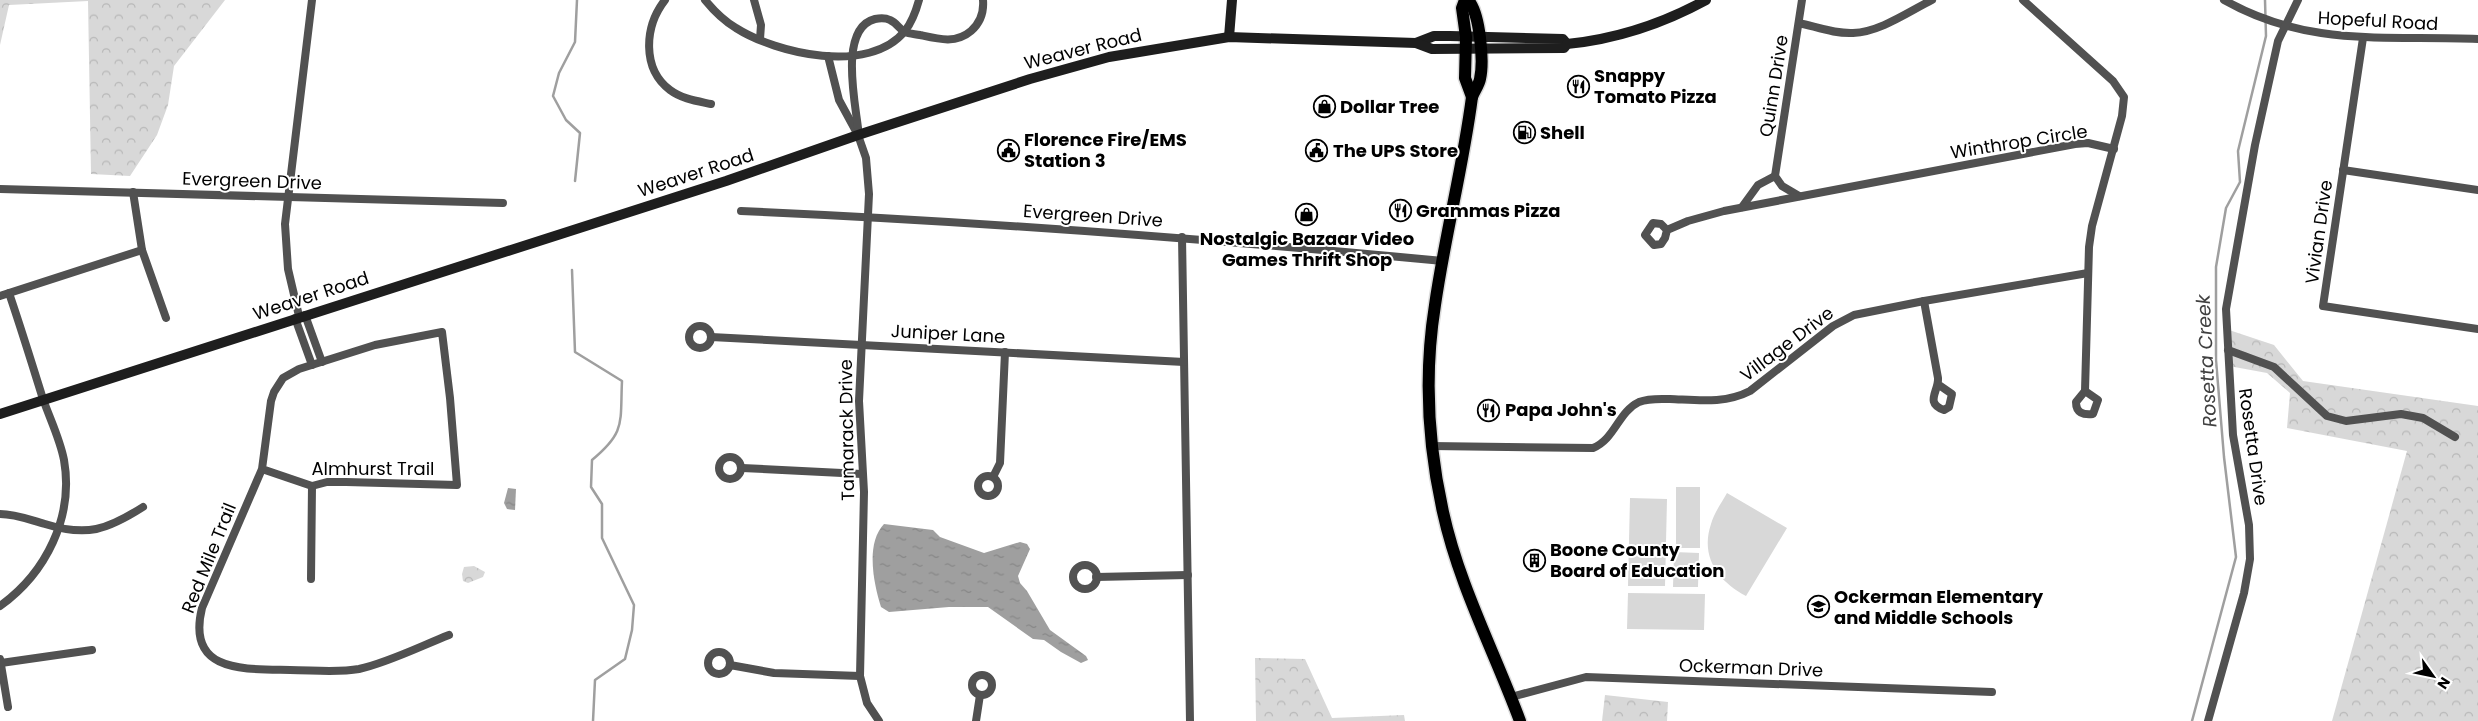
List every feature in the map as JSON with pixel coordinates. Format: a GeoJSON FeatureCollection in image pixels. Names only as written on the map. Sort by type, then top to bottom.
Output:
{"type":"FeatureCollection","features":[{"type":"Feature","properties":{"kind":"main road"},"geometry":{"type":"LineString","coordinates":[[1229,37],[1232,0]]}},
{"type":"Feature","properties":{"kind":"main road"},"geometry":{"type":"LineString","coordinates":[[1472,97],[1465,78],[1466,43],[1462,8],[1467,0],[1474,6],[1480,43],[1480,80],[1472,97],[1434,306],[1429,372],[1431,446],[1450,542],[1462,578],[1520,721]]}},
{"type":"Feature","properties":{"kind":"main road","name":"Weaver Road"},"geometry":{"type":"LineString","coordinates":[[0,414],[300,316],[726,181],[858,135],[1030,79],[1109,56],[1229,37],[1416,43],[1432,49],[1466,43],[1564,48],[1567,44],[1600,39],[1636,30],[1680,14],[1706,0]]}},
{"type":"Feature","properties":{"kind":"street"},"geometry":{"type":"LineString","coordinates":[[312,0],[285,224],[288,269],[312,366]]}},
{"type":"Feature","properties":{"kind":"street"},"geometry":{"type":"LineString","coordinates":[[665,0],[660,6],[652,27],[649,46],[652,68],[671,91],[681,97],[711,104]]}},
{"type":"Feature","properties":{"kind":"street"},"geometry":{"type":"LineString","coordinates":[[705,0],[717,14],[737,29],[793,51],[828,56],[853,56],[882,48],[904,32],[912,20],[919,0]]}},
{"type":"Feature","properties":{"kind":"street"},"geometry":{"type":"LineString","coordinates":[[754,0],[761,25],[760,39]]}},
{"type":"Feature","properties":{"kind":"street"},"geometry":{"type":"LineString","coordinates":[[858,135],[852,96],[853,56],[856,35],[862,26],[880,18],[890,20],[904,32],[943,40],[956,39],[965,35],[979,21],[983,0]]}},
{"type":"Feature","properties":{"kind":"street","name":"Quinn Drive"},"geometry":{"type":"LineString","coordinates":[[1775,176],[1802,0]]}},
{"type":"Feature","properties":{"kind":"street"},"geometry":{"type":"LineString","coordinates":[[1799,23],[1840,33],[1854,33],[1887,23],[1932,0]]}},
{"type":"Feature","properties":{"kind":"street","name":"Winthrop Circle"},"geometry":{"type":"LineString","coordinates":[[1667,230],[1702,217],[1769,202],[2075,144],[2088,143],[2114,149],[2124,106],[2124,97],[2120,88],[2024,0]]}},
{"type":"Feature","properties":{"kind":"street","name":"Hopeful Road"},"geometry":{"type":"LineString","coordinates":[[2224,0],[2284,27],[2311,33],[2363,38],[2478,40]]}},
{"type":"Feature","properties":{"kind":"street","name":"Rosetta Drive"},"geometry":{"type":"LineString","coordinates":[[2208,721],[2244,593],[2250,559],[2250,525],[2233,434],[2226,309],[2255,145],[2278,41],[2298,0]]}},
{"type":"Feature","properties":{"kind":"street","name":"Vivian Drive"},"geometry":{"type":"LineString","coordinates":[[2363,38],[2323,306],[2478,329]]}},
{"type":"Feature","properties":{"kind":"street"},"geometry":{"type":"LineString","coordinates":[[828,56],[839,100],[858,135]]}},
{"type":"Feature","properties":{"kind":"street","name":"Tamarack Drive"},"geometry":{"type":"LineString","coordinates":[[858,135],[866,158],[868,217],[859,420],[864,492],[860,676],[867,703],[879,721]]}},
{"type":"Feature","properties":{"kind":"street"},"geometry":{"type":"LineString","coordinates":[[2085,391],[2088,273],[2092,226],[2114,149]]}},
{"type":"Feature","properties":{"kind":"street"},"geometry":{"type":"LineString","coordinates":[[2343,170],[2478,190]]}},
{"type":"Feature","properties":{"kind":"street"},"geometry":{"type":"LineString","coordinates":[[1742,208],[1758,186],[1775,176],[1782,186],[1799,196]]}},
{"type":"Feature","properties":{"kind":"street","name":"Evergreen Drive"},"geometry":{"type":"LineString","coordinates":[[0,189],[504,203]]}},
{"type":"Feature","properties":{"kind":"street"},"geometry":{"type":"LineString","coordinates":[[133,192],[142,250],[166,318]]}},
{"type":"Feature","properties":{"kind":"street","name":"Evergreen Drive"},"geometry":{"type":"LineString","coordinates":[[741,211],[1182,237],[1443,261]]}},
{"type":"Feature","properties":{"kind":"street"},"geometry":{"type":"LineString","coordinates":[[1182,237],[1190,721]]}},
{"type":"Feature","properties":{"kind":"street"},"geometry":{"type":"LineString","coordinates":[[0,296],[142,250]]}},
{"type":"Feature","properties":{"kind":"street","name":"Village Drive"},"geometry":{"type":"LineString","coordinates":[[1431,446],[1593,448],[1606,440],[1621,418],[1639,402],[1658,398],[1721,400],[1740,397],[1843,320],[1867,312],[1924,301],[2088,273]]}},
{"type":"Feature","properties":{"kind":"street"},"geometry":{"type":"LineString","coordinates":[[0,606],[34,574],[51,549],[59,529],[65,502],[66,471],[60,446],[9,293]]}},
{"type":"Feature","properties":{"kind":"street"},"geometry":{"type":"LineString","coordinates":[[1924,301],[1939,385]]}},
{"type":"Feature","properties":{"kind":"street"},"geometry":{"type":"LineString","coordinates":[[300,316],[322,362]]}},
{"type":"Feature","properties":{"kind":"street","name":"Red Mile Trail"},"geometry":{"type":"LineString","coordinates":[[449,635],[352,670],[249,669],[227,666],[210,656],[202,645],[198,632],[202,608],[262,469],[274,392],[284,378],[292,372],[375,345],[442,332],[450,398],[457,485]]}},
{"type":"Feature","properties":{"kind":"street","name":"Juniper Lane"},"geometry":{"type":"LineString","coordinates":[[711,337],[1184,362]]}},
{"type":"Feature","properties":{"kind":"street"},"geometry":{"type":"LineString","coordinates":[[2228,350],[2274,367],[2327,416],[2346,421],[2401,414],[2423,418],[2456,437]]}},
{"type":"Feature","properties":{"kind":"street"},"geometry":{"type":"LineString","coordinates":[[992,477],[1000,463],[1005,352]]}},
{"type":"Feature","properties":{"kind":"street"},"geometry":{"type":"LineString","coordinates":[[742,468],[862,474]]}},
{"type":"Feature","properties":{"kind":"street","name":"Almhurst Trail"},"geometry":{"type":"LineString","coordinates":[[262,469],[312,486],[327,482],[457,485]]}},
{"type":"Feature","properties":{"kind":"street"},"geometry":{"type":"LineString","coordinates":[[311,579],[312,486]]}},
{"type":"Feature","properties":{"kind":"street"},"geometry":{"type":"LineString","coordinates":[[0,514],[22,517],[59,529],[84,532],[107,528],[143,507]]}},
{"type":"Feature","properties":{"kind":"street"},"geometry":{"type":"LineString","coordinates":[[1096,576],[1188,575]]}},
{"type":"Feature","properties":{"kind":"street"},"geometry":{"type":"LineString","coordinates":[[8,707],[0,661],[92,650]]}},
{"type":"Feature","properties":{"kind":"street"},"geometry":{"type":"LineString","coordinates":[[730,665],[774,672],[860,676]]}},
{"type":"Feature","properties":{"kind":"street","name":"Ockerman Drive"},"geometry":{"type":"LineString","coordinates":[[1511,697],[1586,677],[1992,692]]}},
{"type":"Feature","properties":{"kind":"street"},"geometry":{"type":"LineString","coordinates":[[976,721],[980,695]]}},
{"type":"Feature","properties":{"kind":"green space"},"geometry":{"type":"Polygon","coordinates":[[[0,0],[225,0],[174,66],[168,105],[157,135],[130,176],[91,174],[88,1],[9,5],[0,45],[0,0]]]}},
{"type":"Feature","properties":{"kind":"green space"},"geometry":{"type":"Polygon","coordinates":[[[2226,329],[2274,345],[2303,381],[2478,406],[2478,721],[2332,721],[2407,451],[2287,428],[2290,393],[2267,373],[2229,366],[2226,329]]]}},
{"type":"Feature","properties":{"kind":"green space"},"geometry":{"type":"Polygon","coordinates":[[[1676,487],[1700,487],[1700,548],[1676,548],[1676,487]]]}},
{"type":"Feature","properties":{"kind":"green space"},"geometry":{"type":"Polygon","coordinates":[[[1727,493],[1787,528],[1746,596],[1727,583],[1720,575],[1714,567],[1708,547],[1708,536],[1712,520],[1727,493]]]}},
{"type":"Feature","properties":{"kind":"green space"},"geometry":{"type":"Polygon","coordinates":[[[1630,498],[1667,499],[1665,586],[1628,586],[1630,498]]]}},
{"type":"Feature","properties":{"kind":"green space"},"geometry":{"type":"Polygon","coordinates":[[[1674,552],[1699,553],[1698,587],[1673,587],[1674,552]]]}},
{"type":"Feature","properties":{"kind":"green space"},"geometry":{"type":"Polygon","coordinates":[[[474,566],[485,572],[483,577],[468,583],[463,581],[464,567],[474,566]]]}},
{"type":"Feature","properties":{"kind":"green space"},"geometry":{"type":"Polygon","coordinates":[[[1628,593],[1705,594],[1704,630],[1627,629],[1628,593]]]}},
{"type":"Feature","properties":{"kind":"green space"},"geometry":{"type":"Polygon","coordinates":[[[1255,658],[1305,659],[1332,718],[1404,715],[1405,721],[1256,721],[1255,658]]]}},
{"type":"Feature","properties":{"kind":"green space"},"geometry":{"type":"Polygon","coordinates":[[[1605,695],[1668,702],[1667,721],[1602,721],[1605,695]]]}},
{"type":"Feature","properties":{"kind":"water"},"geometry":{"type":"Polygon","coordinates":[[[508,488],[516,489],[515,510],[507,509],[504,503],[508,488]]]}},
{"type":"Feature","properties":{"kind":"water"},"geometry":{"type":"Polygon","coordinates":[[[884,524],[933,530],[940,537],[984,553],[1020,542],[1027,544],[1030,549],[1018,576],[1020,583],[1027,591],[1050,630],[1086,656],[1088,660],[1081,663],[1044,640],[1033,639],[988,607],[949,607],[889,612],[881,607],[874,576],[873,553],[878,532],[884,524]]]}},
{"type":"Feature","properties":{"kind":"waterway"},"geometry":{"type":"LineString","coordinates":[[575,181],[580,133],[566,120],[553,96],[559,73],[575,42],[577,0]]}},
{"type":"Feature","properties":{"kind":"waterway","name":"Rosetta Creek"},"geometry":{"type":"LineString","coordinates":[[2192,721],[2236,557],[2224,457],[2216,360],[2216,267],[2226,208],[2240,182],[2238,151],[2266,36],[2265,0]]}},
{"type":"Feature","properties":{"kind":"waterway"},"geometry":{"type":"LineString","coordinates":[[572,270],[575,352],[622,381],[619,426],[611,442],[592,460],[591,487],[602,504],[602,538],[634,605],[632,630],[625,659],[595,680],[593,721]]}},
{"type":"Feature","properties":{"kind":"place","name":"Snappy Tomato Pizza"},"geometry":{"type":"Point","coordinates":[1578,86]}},
{"type":"Feature","properties":{"kind":"place","name":"Dollar Tree"},"geometry":{"type":"Point","coordinates":[1324,107]}},
{"type":"Feature","properties":{"kind":"place","name":"Shell"},"geometry":{"type":"Point","coordinates":[1524,133]}},
{"type":"Feature","properties":{"kind":"place","name":"Florence Fire/EMS Station 3"},"geometry":{"type":"Point","coordinates":[1008,150]}},
{"type":"Feature","properties":{"kind":"place","name":"The UPS Store"},"geometry":{"type":"Point","coordinates":[1317,151]}},
{"type":"Feature","properties":{"kind":"place","name":"Grammas Pizza"},"geometry":{"type":"Point","coordinates":[1400,211]}},
{"type":"Feature","properties":{"kind":"place","name":"Nostalgic Bazaar Video Games Thrift Shop"},"geometry":{"type":"Point","coordinates":[1307,214]}},
{"type":"Feature","properties":{"kind":"place","name":"Papa John's"},"geometry":{"type":"Point","coordinates":[1489,410]}},
{"type":"Feature","properties":{"kind":"place","name":"Boone County Board of Education"},"geometry":{"type":"Point","coordinates":[1534,560]}},
{"type":"Feature","properties":{"kind":"place","name":"Ockerman Elementary and Middle Schools"},"geometry":{"type":"Point","coordinates":[1818,607]}}]}
